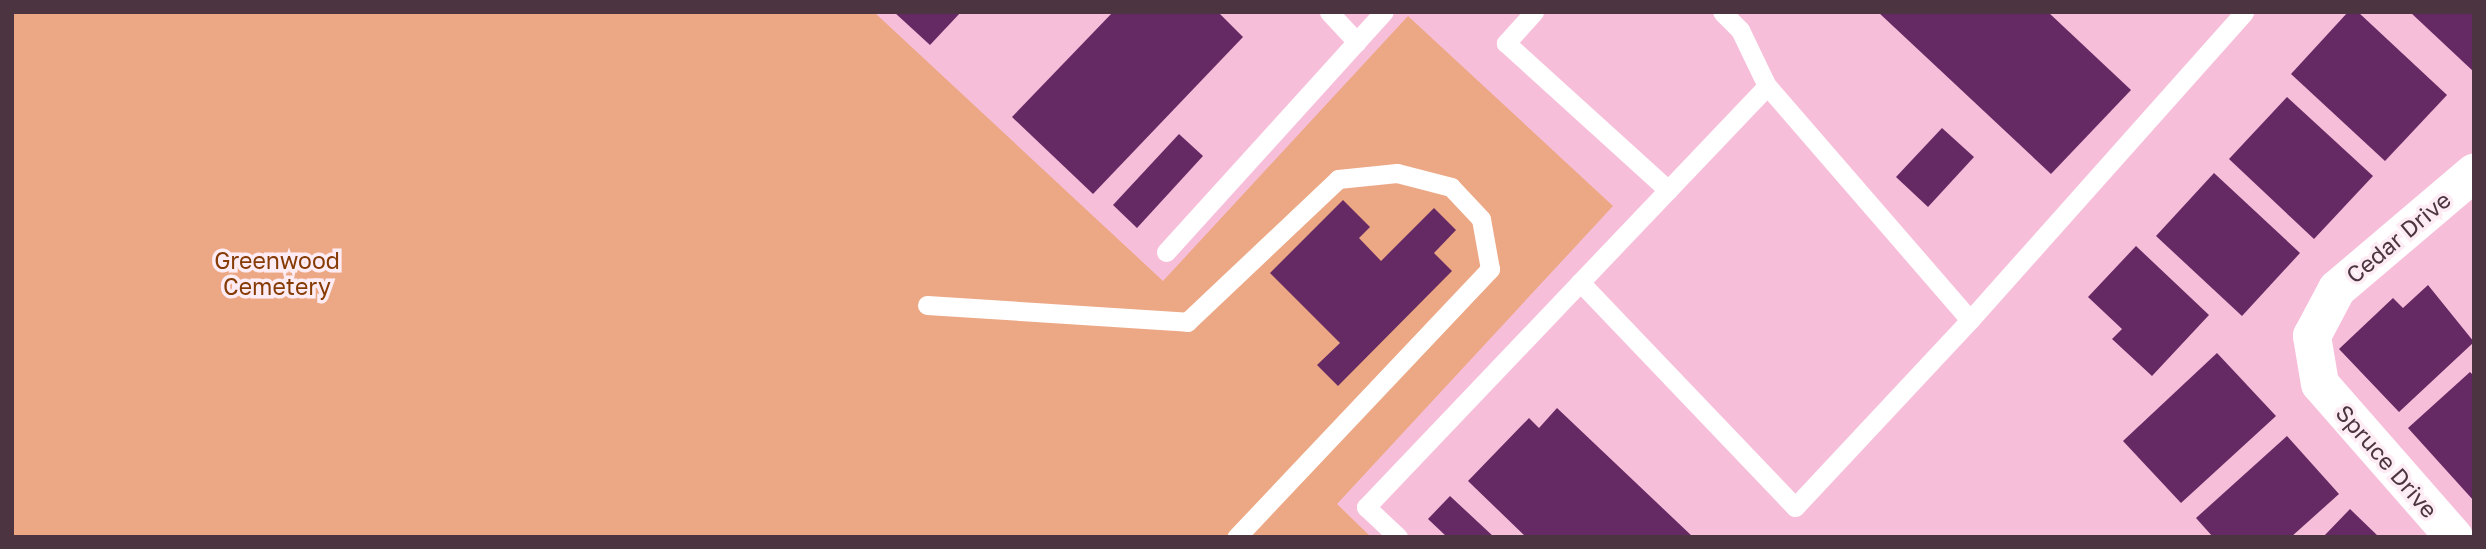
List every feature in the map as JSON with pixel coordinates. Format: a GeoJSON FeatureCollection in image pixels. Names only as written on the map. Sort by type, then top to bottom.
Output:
{"type":"FeatureCollection","features":[{"type":"Feature","properties":{"kind":"street","name":"Cedar Drive"},"geometry":{"type":"LineString","coordinates":[[2320,384],[2312,336],[2337,289],[2474,173]]}},
{"type":"Feature","properties":{"kind":"street","name":"Spruce Drive"},"geometry":{"type":"LineString","coordinates":[[2320,384],[2455,537]]}},
{"type":"Feature","properties":{"kind":"lane"},"geometry":{"type":"LineString","coordinates":[[1329,12],[1357,42]]}},
{"type":"Feature","properties":{"kind":"lane"},"geometry":{"type":"LineString","coordinates":[[1166,252],[1384,12]]}},
{"type":"Feature","properties":{"kind":"lane"},"geometry":{"type":"LineString","coordinates":[[1534,12],[1506,43],[1668,190]]}},
{"type":"Feature","properties":{"kind":"lane"},"geometry":{"type":"LineString","coordinates":[[1722,12],[1740,30],[1767,86],[1970,320]]}},
{"type":"Feature","properties":{"kind":"lane"},"geometry":{"type":"LineString","coordinates":[[1580,282],[1795,507],[1970,320],[2244,12]]}},
{"type":"Feature","properties":{"kind":"lane"},"geometry":{"type":"LineString","coordinates":[[1398,537],[1366,507],[1767,86]]}},
{"type":"Feature","properties":{"kind":"lane"},"geometry":{"type":"LineString","coordinates":[[927,305],[1186,322],[1338,179],[1397,173],[1451,187],[1481,219],[1490,269],[1237,537]]}},
{"type":"Feature","properties":{"kind":"green space","name":"Greenwood Cemetery"},"geometry":{"type":"Polygon","coordinates":[[[12,12],[874,12],[1163,281],[1408,16],[1613,206],[1337,504],[1371,537],[12,537],[12,12]]]}},
{"type":"Feature","properties":{"kind":"building"},"geometry":{"type":"Polygon","coordinates":[[[894,12],[961,12],[930,45],[894,12]]]}},
{"type":"Feature","properties":{"kind":"building"},"geometry":{"type":"Polygon","coordinates":[[[1113,12],[1218,12],[1243,37],[1093,194],[1012,117],[1113,12]]]}},
{"type":"Feature","properties":{"kind":"building"},"geometry":{"type":"Polygon","coordinates":[[[1878,12],[2048,12],[2131,90],[2051,174],[1878,12]]]}},
{"type":"Feature","properties":{"kind":"building"},"geometry":{"type":"Polygon","coordinates":[[[2348,12],[2358,12],[2447,95],[2385,161],[2291,74],[2348,12]]]}},
{"type":"Feature","properties":{"kind":"building"},"geometry":{"type":"Polygon","coordinates":[[[2410,12],[2474,12],[2474,72],[2410,12]]]}},
{"type":"Feature","properties":{"kind":"building"},"geometry":{"type":"Polygon","coordinates":[[[2287,97],[2373,176],[2314,239],[2229,159],[2287,97]]]}},
{"type":"Feature","properties":{"kind":"building"},"geometry":{"type":"Polygon","coordinates":[[[1942,128],[1974,157],[1928,207],[1896,177],[1942,128]]]}},
{"type":"Feature","properties":{"kind":"building"},"geometry":{"type":"Polygon","coordinates":[[[1179,134],[1203,156],[1137,228],[1113,205],[1179,134]]]}},
{"type":"Feature","properties":{"kind":"building"},"geometry":{"type":"Polygon","coordinates":[[[2214,173],[2300,253],[2242,316],[2156,236],[2214,173]]]}},
{"type":"Feature","properties":{"kind":"building"},"geometry":{"type":"Polygon","coordinates":[[[1343,200],[1370,227],[1359,238],[1381,261],[1434,208],[1456,230],[1434,253],[1452,271],[1338,386],[1317,365],[1340,343],[1270,273],[1343,200]]]}},
{"type":"Feature","properties":{"kind":"building"},"geometry":{"type":"Polygon","coordinates":[[[2136,246],[2209,315],[2152,376],[2112,339],[2122,329],[2088,297],[2136,246]]]}},
{"type":"Feature","properties":{"kind":"building"},"geometry":{"type":"Polygon","coordinates":[[[2428,285],[2474,342],[2399,412],[2339,349],[2393,298],[2403,308],[2428,285]]]}},
{"type":"Feature","properties":{"kind":"building"},"geometry":{"type":"Polygon","coordinates":[[[2217,353],[2276,416],[2181,503],[2123,441],[2217,353]]]}},
{"type":"Feature","properties":{"kind":"building"},"geometry":{"type":"Polygon","coordinates":[[[2470,372],[2474,376],[2474,501],[2408,428],[2470,372]]]}},
{"type":"Feature","properties":{"kind":"building"},"geometry":{"type":"Polygon","coordinates":[[[1557,408],[1693,537],[1526,537],[1468,481],[1529,418],[1539,428],[1557,408]]]}},
{"type":"Feature","properties":{"kind":"building"},"geometry":{"type":"Polygon","coordinates":[[[2287,436],[2339,494],[2291,537],[2213,537],[2196,518],[2287,436]]]}},
{"type":"Feature","properties":{"kind":"building"},"geometry":{"type":"Polygon","coordinates":[[[1450,496],[1494,537],[1447,537],[1428,519],[1450,496]]]}},
{"type":"Feature","properties":{"kind":"building"},"geometry":{"type":"Polygon","coordinates":[[[2350,509],[2379,537],[2323,537],[2350,509]]]}}]}
